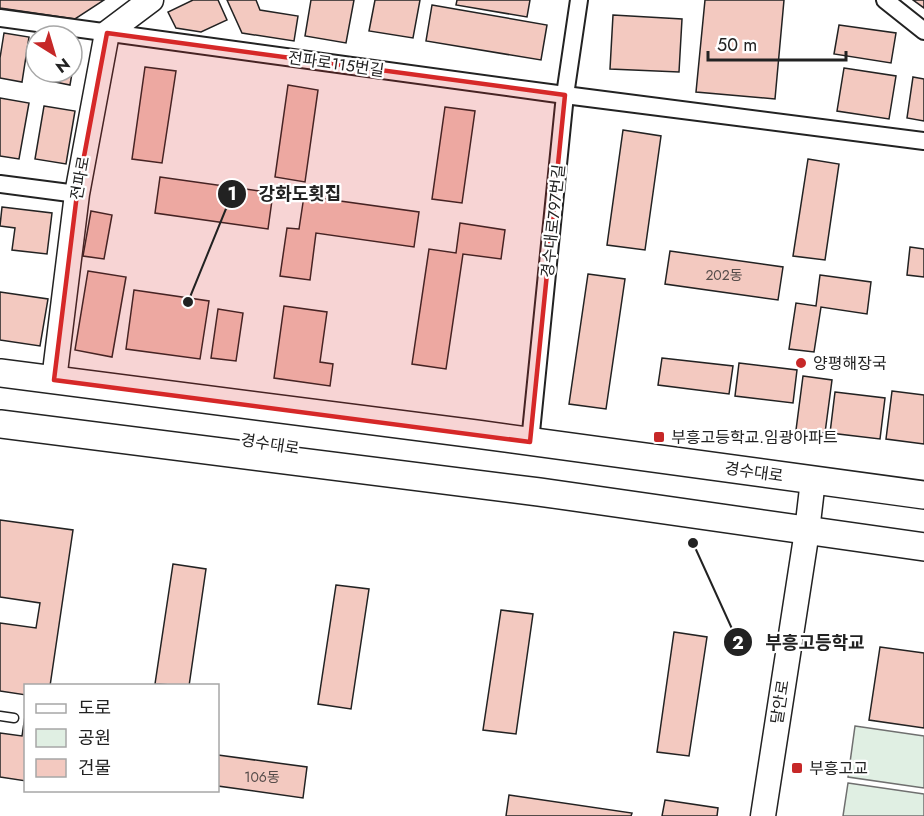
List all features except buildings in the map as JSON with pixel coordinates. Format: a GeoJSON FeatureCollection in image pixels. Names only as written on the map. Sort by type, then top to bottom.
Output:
{"type":"FeatureCollection","features":[{"type":"Feature","properties":{"kind":"main road","name":"경수대로"},"geometry":{"type":"LineString","coordinates":[[0,373],[476,434],[924,495]]}},
{"type":"Feature","properties":{"kind":"main road","name":"경수대로"},"geometry":{"type":"LineString","coordinates":[[0,389],[259,420],[476,434]]}},
{"type":"Feature","properties":{"kind":"main road","name":"경수대로"},"geometry":{"type":"LineString","coordinates":[[0,408],[258,441],[539,492]]}},
{"type":"Feature","properties":{"kind":"main road","name":"경수대로"},"geometry":{"type":"LineString","coordinates":[[0,424],[539,492],[924,547]]}},
{"type":"Feature","properties":{"kind":"street"},"geometry":{"type":"LineString","coordinates":[[107,33],[151,0]]}},
{"type":"Feature","properties":{"kind":"street","name":"경수대로797번길"},"geometry":{"type":"LineString","coordinates":[[530,442],[565,95],[579,0]]}},
{"type":"Feature","properties":{"kind":"street"},"geometry":{"type":"LineString","coordinates":[[885,0],[924,31]]}},
{"type":"Feature","properties":{"kind":"street","name":"전파로115번길"},"geometry":{"type":"LineString","coordinates":[[0,18],[924,141]]}},
{"type":"Feature","properties":{"kind":"street","name":"전파로"},"geometry":{"type":"LineString","coordinates":[[54,380],[77,195],[107,33]]}},
{"type":"Feature","properties":{"kind":"street"},"geometry":{"type":"LineString","coordinates":[[0,184],[77,195]]}},
{"type":"Feature","properties":{"kind":"street","name":"달안로"},"geometry":{"type":"LineString","coordinates":[[763,816],[813,480]]}},
{"type":"Feature","properties":{"kind":"lane"},"geometry":{"type":"LineString","coordinates":[[0,716],[14,718]]}},
{"type":"Feature","properties":{"kind":"highlighted area"},"geometry":{"type":"Polygon","coordinates":[[[107,33],[565,95],[530,442],[54,380],[77,194],[107,33]]]}},
{"type":"Feature","properties":{"kind":"green space"},"geometry":{"type":"Polygon","coordinates":[[[855,726],[924,736],[924,788],[848,777],[855,726]]]}},
{"type":"Feature","properties":{"kind":"green space"},"geometry":{"type":"Polygon","coordinates":[[[848,783],[924,794],[924,816],[843,816],[848,783]]]}},
{"type":"Feature","properties":{"kind":"place","name":"강화도횟집"},"geometry":{"type":"Point","coordinates":[188,302]}},
{"type":"Feature","properties":{"kind":"place","name":"양평해장국"},"geometry":{"type":"Point","coordinates":[801,363]}},
{"type":"Feature","properties":{"kind":"place","name":"부흥고등학교.임광아파트"},"geometry":{"type":"Point","coordinates":[659,437]}},
{"type":"Feature","properties":{"kind":"place","name":"부흥고등학교"},"geometry":{"type":"Point","coordinates":[693,543]}},
{"type":"Feature","properties":{"kind":"place","name":"부흥고교"},"geometry":{"type":"Point","coordinates":[797,768]}}]}
